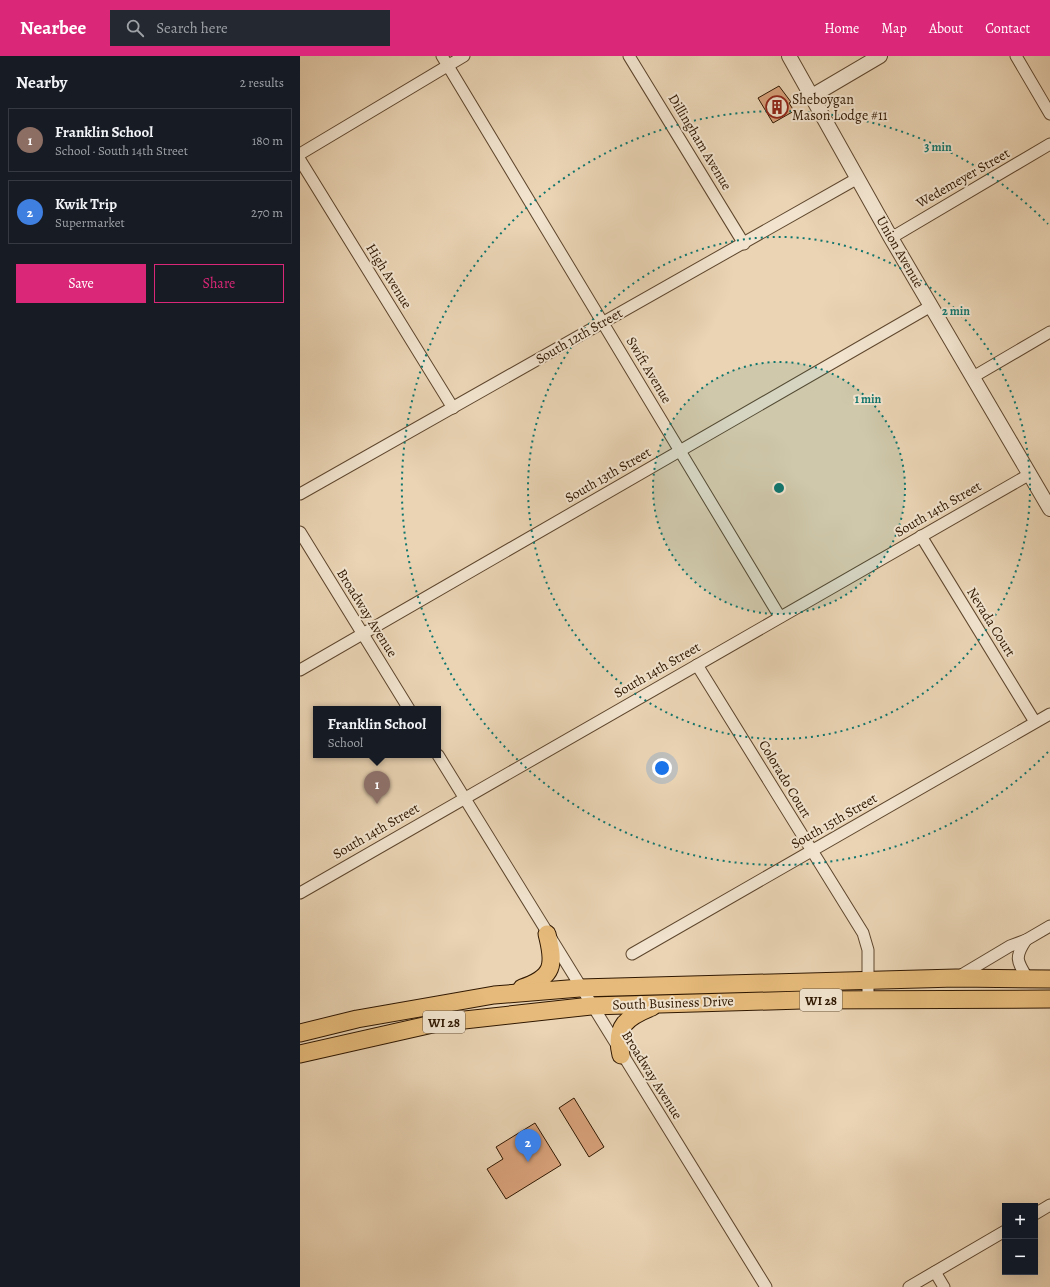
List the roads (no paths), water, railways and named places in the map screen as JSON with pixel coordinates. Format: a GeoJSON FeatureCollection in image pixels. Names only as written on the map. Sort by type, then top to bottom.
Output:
{"type":"FeatureCollection","features":[{"type":"Feature","properties":{"kind":"main road"},"geometry":{"type":"LineString","coordinates":[[507,994],[530,985],[546,975],[551,968],[552,961],[547,934]]}},
{"type":"Feature","properties":{"kind":"main road","name":"South Business Drive"},"geometry":{"type":"LineString","coordinates":[[300,1033],[357,1019],[507,994],[580,988],[956,978],[1050,979]]}},
{"type":"Feature","properties":{"kind":"main road","name":"South Business Drive"},"geometry":{"type":"LineString","coordinates":[[300,1054],[436,1023],[591,1006],[868,1000],[1050,999]]}},
{"type":"Feature","properties":{"kind":"main road"},"geometry":{"type":"LineString","coordinates":[[621,1055],[619,1036],[624,1024],[637,1013],[660,1004]]}},
{"type":"Feature","properties":{"kind":"street"},"geometry":{"type":"LineString","coordinates":[[300,154],[445,61],[464,56]]}},
{"type":"Feature","properties":{"kind":"street","name":"Dillingham Avenue"},"geometry":{"type":"LineString","coordinates":[[629,56],[744,244]]}},
{"type":"Feature","properties":{"kind":"street","name":"Union Avenue"},"geometry":{"type":"LineString","coordinates":[[789,56],[891,238],[1050,509]]}},
{"type":"Feature","properties":{"kind":"street"},"geometry":{"type":"LineString","coordinates":[[812,96],[880,56]]}},
{"type":"Feature","properties":{"kind":"street"},"geometry":{"type":"LineString","coordinates":[[1016,56],[1050,114]]}},
{"type":"Feature","properties":{"kind":"street","name":"Swift Avenue"},"geometry":{"type":"LineString","coordinates":[[445,61],[780,617]]}},
{"type":"Feature","properties":{"kind":"street","name":"Wedemeyer Street"},"geometry":{"type":"LineString","coordinates":[[891,238],[1050,144]]}},
{"type":"Feature","properties":{"kind":"street","name":"High Avenue"},"geometry":{"type":"LineString","coordinates":[[300,160],[453,408]]}},
{"type":"Feature","properties":{"kind":"street","name":"South 12th Street"},"geometry":{"type":"LineString","coordinates":[[300,494],[603,322],[744,244],[858,178]]}},
{"type":"Feature","properties":{"kind":"street","name":"South 13th Street"},"geometry":{"type":"LineString","coordinates":[[300,670],[931,306]]}},
{"type":"Feature","properties":{"kind":"street"},"geometry":{"type":"LineString","coordinates":[[973,377],[1050,332]]}},
{"type":"Feature","properties":{"kind":"street","name":"South 14th Street"},"geometry":{"type":"LineString","coordinates":[[300,893],[1030,474]]}},
{"type":"Feature","properties":{"kind":"street","name":"Broadway Avenue"},"geometry":{"type":"LineString","coordinates":[[300,532],[407,706]]}},
{"type":"Feature","properties":{"kind":"street","name":"Nevada Court"},"geometry":{"type":"LineString","coordinates":[[921,536],[1035,722]]}},
{"type":"Feature","properties":{"kind":"street","name":"Colorado Court"},"geometry":{"type":"LineString","coordinates":[[697,665],[864,935],[867,948],[868,1000]]}},
{"type":"Feature","properties":{"kind":"street","name":"South 15th Street"},"geometry":{"type":"LineString","coordinates":[[632,954],[1050,714]]}},
{"type":"Feature","properties":{"kind":"street","name":"Broadway Avenue"},"geometry":{"type":"LineString","coordinates":[[440,758],[621,1055],[766,1287]]}},
{"type":"Feature","properties":{"kind":"street"},"geometry":{"type":"LineString","coordinates":[[956,978],[1013,944],[1026,940],[1050,926]]}},
{"type":"Feature","properties":{"kind":"street"},"geometry":{"type":"LineString","coordinates":[[1026,940],[1018,953],[1018,962],[1028,979]]}},
{"type":"Feature","properties":{"kind":"street"},"geometry":{"type":"LineString","coordinates":[[1038,1212],[1050,1205]]}},
{"type":"Feature","properties":{"kind":"street"},"geometry":{"type":"LineString","coordinates":[[909,1287],[1002,1233]]}},
{"type":"Feature","properties":{"kind":"street"},"geometry":{"type":"LineString","coordinates":[[934,1272],[944,1287]]}},
{"type":"Feature","properties":{"kind":"place","name":"Sheboygan Mason Lodge #11"},"geometry":{"type":"Point","coordinates":[777,107]}},
{"type":"Feature","properties":{"kind":"place","name":"Franklin School"},"geometry":{"type":"Point","coordinates":[377,804]}},
{"type":"Feature","properties":{"kind":"place","name":"Kwik Trip"},"geometry":{"type":"Point","coordinates":[528,1162]}}]}
